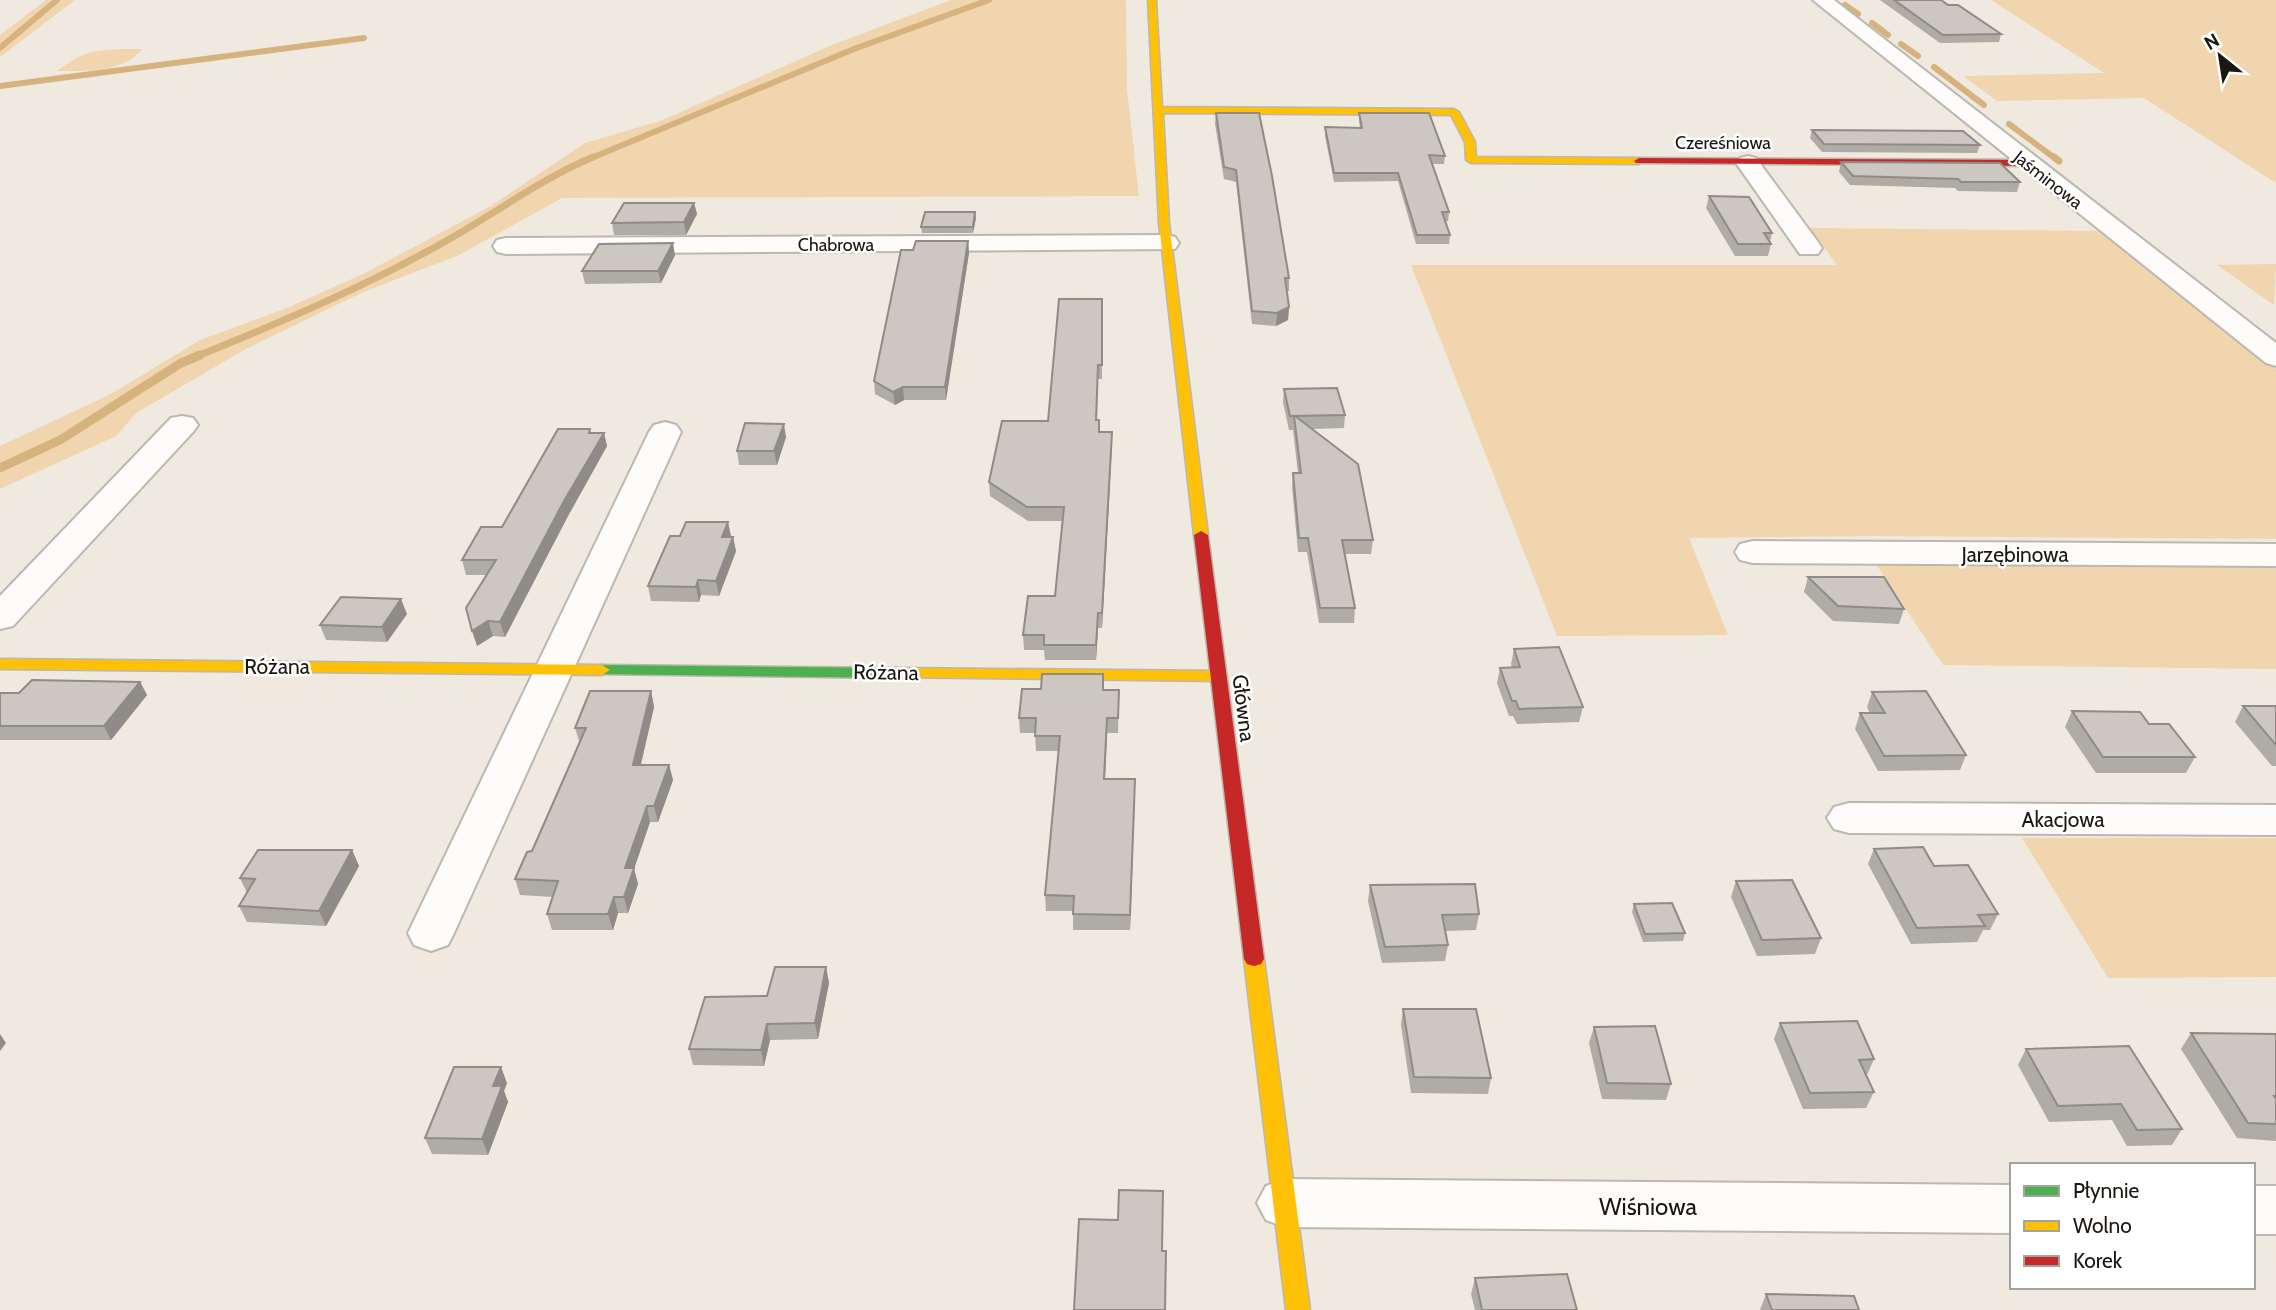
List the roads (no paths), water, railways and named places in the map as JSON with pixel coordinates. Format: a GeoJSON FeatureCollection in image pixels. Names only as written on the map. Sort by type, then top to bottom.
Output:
{"type":"FeatureCollection","features":[{"type":"Feature","properties":{"kind":"street","name":"Główna"},"geometry":{"type":"LineString","coordinates":[[1152,0],[1166,243],[1298,1310]]}},
{"type":"Feature","properties":{"kind":"street","name":"Jaśminowa"},"geometry":{"type":"LineString","coordinates":[[1822,0],[2276,357]]}},
{"type":"Feature","properties":{"kind":"street","name":"Czereśniowa"},"geometry":{"type":"LineString","coordinates":[[1157,110],[1454,112],[1470,142],[1471,160],[2027,163]]}},
{"type":"Feature","properties":{"kind":"street"},"geometry":{"type":"LineString","coordinates":[[1748,163],[1809,248]]}},
{"type":"Feature","properties":{"kind":"street","name":"Chabrowa"},"geometry":{"type":"LineString","coordinates":[[506,246],[1166,243]]}},
{"type":"Feature","properties":{"kind":"street"},"geometry":{"type":"LineString","coordinates":[[0,618],[182,425]]}},
{"type":"Feature","properties":{"kind":"street"},"geometry":{"type":"LineString","coordinates":[[431,933],[665,432]]}},
{"type":"Feature","properties":{"kind":"street","name":"Jarzębinowa"},"geometry":{"type":"LineString","coordinates":[[1754,552],[2276,555]]}},
{"type":"Feature","properties":{"kind":"street","name":"Różana"},"geometry":{"type":"LineString","coordinates":[[0,664],[1219,676]]}},
{"type":"Feature","properties":{"kind":"street","name":"Akacjowa"},"geometry":{"type":"LineString","coordinates":[[1849,818],[2276,820]]}},
{"type":"Feature","properties":{"kind":"street","name":"Wiśniowa"},"geometry":{"type":"LineString","coordinates":[[1285,1203],[2010,1209]]}},
{"type":"Feature","properties":{"kind":"street"},"geometry":{"type":"LineString","coordinates":[[2255,1210],[2276,1210]]}},
{"type":"Feature","properties":{"kind":"waterway"},"geometry":{"type":"LineString","coordinates":[[0,48],[57,0]]}},
{"type":"Feature","properties":{"kind":"waterway"},"geometry":{"type":"LineString","coordinates":[[589,159],[854,49],[989,0]]}},
{"type":"Feature","properties":{"kind":"waterway"},"geometry":{"type":"LineString","coordinates":[[1845,5],[1858,14]]}},
{"type":"Feature","properties":{"kind":"waterway"},"geometry":{"type":"LineString","coordinates":[[1872,23],[1888,35]]}},
{"type":"Feature","properties":{"kind":"waterway"},"geometry":{"type":"LineString","coordinates":[[0,86],[364,38]]}},
{"type":"Feature","properties":{"kind":"waterway"},"geometry":{"type":"LineString","coordinates":[[1901,44],[1918,56]]}},
{"type":"Feature","properties":{"kind":"waterway"},"geometry":{"type":"LineString","coordinates":[[1934,67],[1984,105]]}},
{"type":"Feature","properties":{"kind":"waterway"},"geometry":{"type":"LineString","coordinates":[[2009,124],[2056,159]]}},
{"type":"Feature","properties":{"kind":"waterway"},"geometry":{"type":"LineString","coordinates":[[589,159],[593,157]]}},
{"type":"Feature","properties":{"kind":"waterway"},"geometry":{"type":"LineString","coordinates":[[2054,157],[2059,161]]}},
{"type":"Feature","properties":{"kind":"waterway"},"geometry":{"type":"LineString","coordinates":[[195,357],[294,316],[391,271],[589,159]]}},
{"type":"Feature","properties":{"kind":"waterway"},"geometry":{"type":"LineString","coordinates":[[0,468],[60,440],[181,363],[200,355]]}}]}
